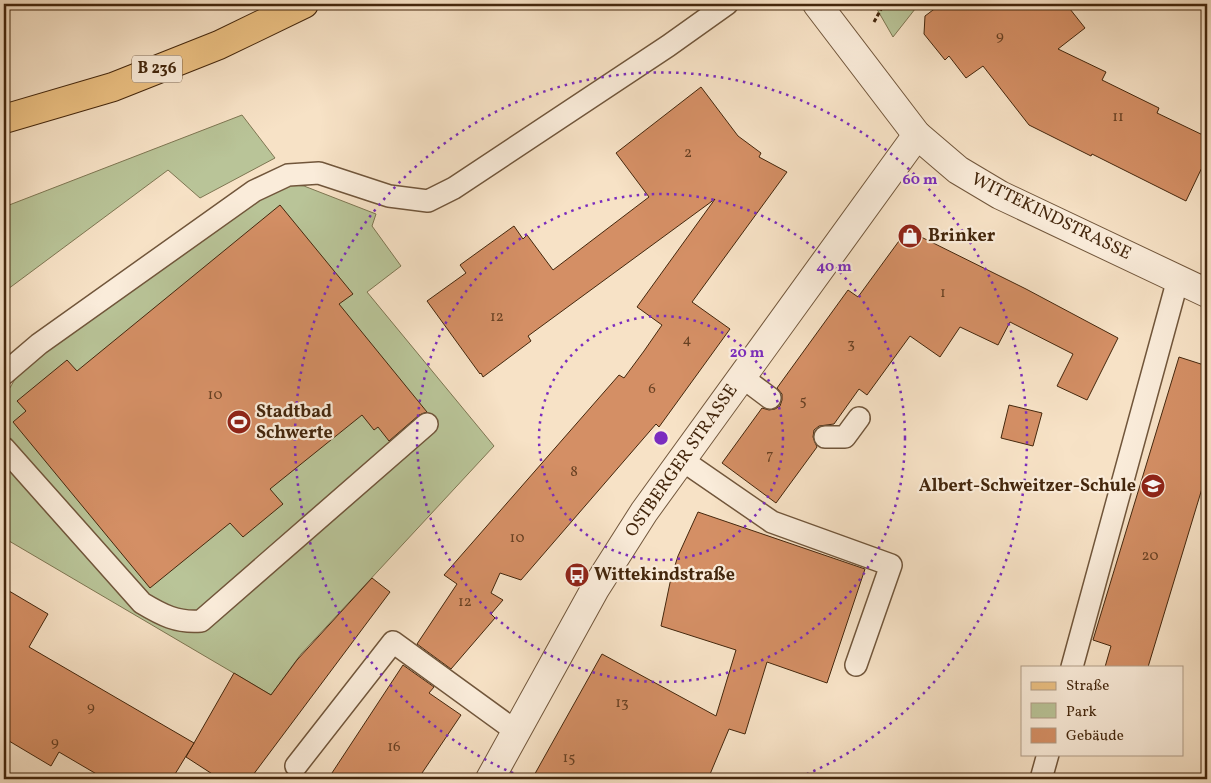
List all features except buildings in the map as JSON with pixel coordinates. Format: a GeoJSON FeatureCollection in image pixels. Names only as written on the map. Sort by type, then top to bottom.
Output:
{"type":"FeatureCollection","features":[{"type":"Feature","properties":{"kind":"main road","name":"B 236"},"geometry":{"type":"LineString","coordinates":[[4,119],[113,87],[219,45],[304,4]]}},
{"type":"Feature","properties":{"kind":"street","name":"WITTEKINDSTRASSE"},"geometry":{"type":"LineString","coordinates":[[817,4],[917,135],[958,170],[1000,195],[1207,293]]}},
{"type":"Feature","properties":{"kind":"street","name":"OSTBERGER STRASSE"},"geometry":{"type":"LineString","coordinates":[[490,779],[611,563],[644,512],[917,135]]}},
{"type":"Feature","properties":{"kind":"lane"},"geometry":{"type":"LineString","coordinates":[[4,374],[39,344],[254,191],[288,175],[319,173],[390,196],[428,202],[454,188],[668,46],[727,4]]}},
{"type":"Feature","properties":{"kind":"lane"},"geometry":{"type":"LineString","coordinates":[[1072,666],[1178,279]]}},
{"type":"Feature","properties":{"kind":"lane"},"geometry":{"type":"LineString","coordinates":[[742,377],[770,398]]}},
{"type":"Feature","properties":{"kind":"lane"},"geometry":{"type":"LineString","coordinates":[[824,438],[846,437],[859,418]]}},
{"type":"Feature","properties":{"kind":"lane"},"geometry":{"type":"LineString","coordinates":[[4,448],[142,603],[162,615],[186,622],[201,621],[426,424]]}},
{"type":"Feature","properties":{"kind":"lane"},"geometry":{"type":"LineString","coordinates":[[682,460],[772,522],[891,566],[856,666]]}},
{"type":"Feature","properties":{"kind":"lane"},"geometry":{"type":"LineString","coordinates":[[296,766],[392,642],[517,732]]}},
{"type":"Feature","properties":{"kind":"lane"},"geometry":{"type":"LineString","coordinates":[[1041,779],[1047,756]]}},
{"type":"Feature","properties":{"kind":"green space"},"geometry":{"type":"Polygon","coordinates":[[[874,4],[919,4],[893,37],[874,4]]]}},
{"type":"Feature","properties":{"kind":"green space"},"geometry":{"type":"Polygon","coordinates":[[[242,115],[275,158],[200,198],[168,170],[4,292],[4,207],[242,115]]]}},
{"type":"Feature","properties":{"kind":"green space","name":"Stadtbad Schwerte"},"geometry":{"type":"Polygon","coordinates":[[[293,185],[304,186],[376,214],[372,226],[401,266],[367,292],[494,446],[301,654],[271,695],[4,538],[4,398],[18,374],[31,359],[262,190],[293,185]]]}},
{"type":"Feature","properties":{"kind":"place","name":"Brinker"},"geometry":{"type":"Point","coordinates":[910,236]}},
{"type":"Feature","properties":{"kind":"place","name":"Stadtbad Schwerte"},"geometry":{"type":"Point","coordinates":[239,422]}},
{"type":"Feature","properties":{"kind":"place","name":"Albert-Schweitzer-Schule"},"geometry":{"type":"Point","coordinates":[1153,486]}},
{"type":"Feature","properties":{"kind":"place","name":"Wittekindstraße"},"geometry":{"type":"Point","coordinates":[577,575]}}]}
